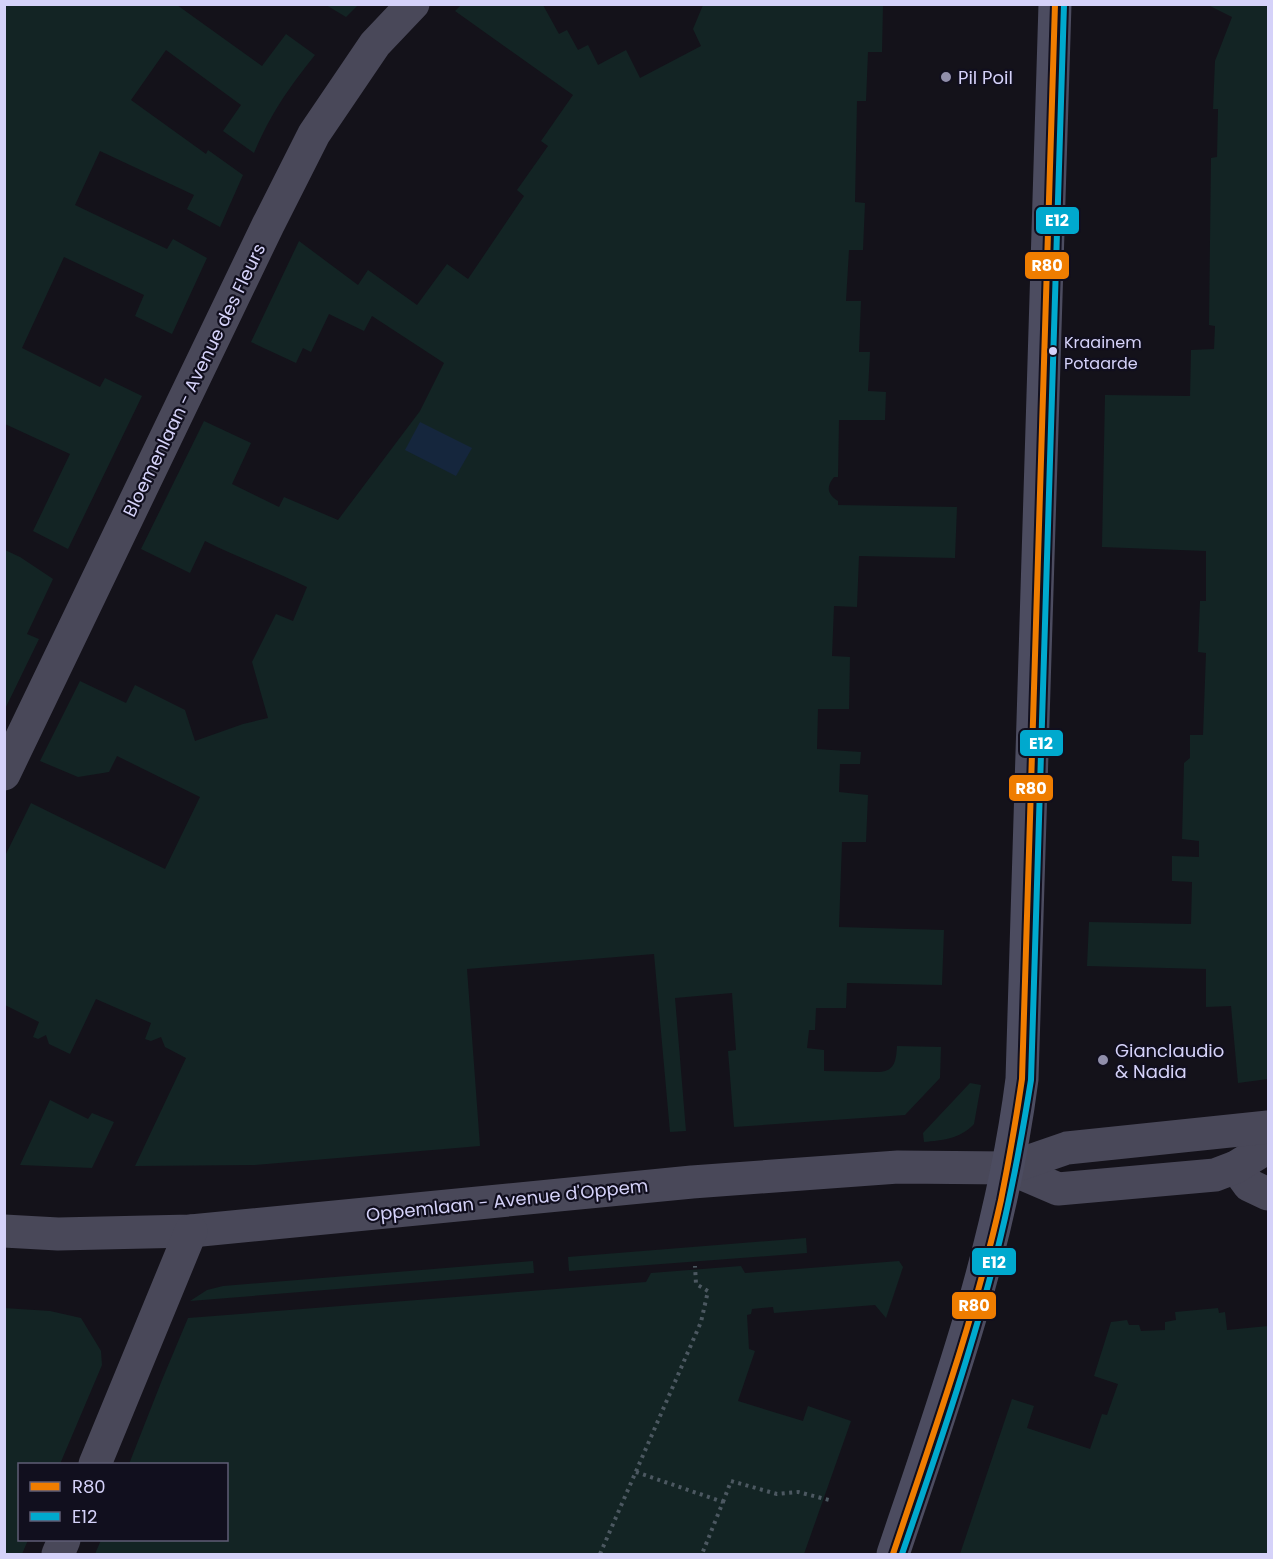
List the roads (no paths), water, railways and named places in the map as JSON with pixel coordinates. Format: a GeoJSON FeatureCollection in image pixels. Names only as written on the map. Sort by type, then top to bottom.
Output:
{"type":"FeatureCollection","features":[{"type":"Feature","properties":{"kind":"street","name":"Bloemenlaan - Avenue des Fleurs"},"geometry":{"type":"LineString","coordinates":[[4,774],[262,236],[314,134],[375,44],[412,4]]}},
{"type":"Feature","properties":{"kind":"street"},"geometry":{"type":"LineString","coordinates":[[893,1554],[978,1295],[1015,1138],[1023,1065],[1055,4]]}},
{"type":"Feature","properties":{"kind":"street","name":"Oppemlaan - Avenue d'Oppem"},"geometry":{"type":"LineString","coordinates":[[4,1231],[58,1234],[191,1230],[704,1181],[898,1167],[1009,1168],[1067,1148],[1269,1126]]}},
{"type":"Feature","properties":{"kind":"street","name":"Oppemlaan - Avenue d'Oppem"},"geometry":{"type":"LineString","coordinates":[[1009,1168],[1058,1189],[1215,1175],[1236,1167],[1269,1147]]}},
{"type":"Feature","properties":{"kind":"street"},"geometry":{"type":"LineString","coordinates":[[1236,1167],[1249,1185],[1269,1194]]}},
{"type":"Feature","properties":{"kind":"street"},"geometry":{"type":"LineString","coordinates":[[95,1463],[191,1230]]}},
{"type":"Feature","properties":{"kind":"water"},"geometry":{"type":"Polygon","coordinates":[[[420,422],[472,448],[456,476],[405,450],[420,422]]]}},
{"type":"Feature","properties":{"kind":"place","name":"Pil Poil"},"geometry":{"type":"Point","coordinates":[946,77]}},
{"type":"Feature","properties":{"kind":"place","name":"Kraainem Potaarde"},"geometry":{"type":"Point","coordinates":[1053,351]}},
{"type":"Feature","properties":{"kind":"place","name":"Gianclaudio & Nadia"},"geometry":{"type":"Point","coordinates":[1103,1060]}}]}
